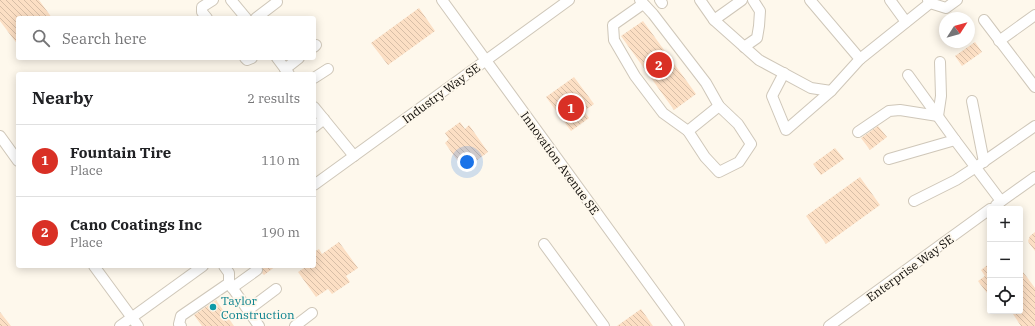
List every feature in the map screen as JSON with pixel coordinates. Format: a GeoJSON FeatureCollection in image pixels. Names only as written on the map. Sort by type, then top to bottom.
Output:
{"type":"FeatureCollection","features":[{"type":"Feature","properties":{"kind":"street"},"geometry":{"type":"LineString","coordinates":[[205,16],[202,12],[202,7],[213,0]]}},
{"type":"Feature","properties":{"kind":"street"},"geometry":{"type":"LineString","coordinates":[[231,0],[244,16]]}},
{"type":"Feature","properties":{"kind":"street","name":"Innovation Avenue SE"},"geometry":{"type":"LineString","coordinates":[[442,0],[679,326]]}},
{"type":"Feature","properties":{"kind":"street","name":"Industry Way SE"},"geometry":{"type":"LineString","coordinates":[[316,184],[568,0]]}},
{"type":"Feature","properties":{"kind":"street"},"geometry":{"type":"LineString","coordinates":[[700,0],[714,20],[759,60],[812,88],[831,91]]}},
{"type":"Feature","properties":{"kind":"street"},"geometry":{"type":"LineString","coordinates":[[714,20],[742,0]]}},
{"type":"Feature","properties":{"kind":"street"},"geometry":{"type":"LineString","coordinates":[[744,47],[757,38],[760,11],[753,0]]}},
{"type":"Feature","properties":{"kind":"street"},"geometry":{"type":"LineString","coordinates":[[824,0],[813,4],[860,59]]}},
{"type":"Feature","properties":{"kind":"street"},"geometry":{"type":"LineString","coordinates":[[890,0],[906,22]]}},
{"type":"Feature","properties":{"kind":"street"},"geometry":{"type":"LineString","coordinates":[[784,73],[772,96],[786,130],[831,91],[860,59],[906,22],[929,1],[946,8],[957,0]]}},
{"type":"Feature","properties":{"kind":"street"},"geometry":{"type":"LineString","coordinates":[[259,16],[277,2]]}},
{"type":"Feature","properties":{"kind":"street"},"geometry":{"type":"LineString","coordinates":[[642,2],[706,83],[719,106],[738,124],[751,144],[739,162],[719,172],[705,157],[688,131],[663,113],[635,76],[614,40],[613,25],[642,2]]}},
{"type":"Feature","properties":{"kind":"street"},"geometry":{"type":"LineString","coordinates":[[999,41],[1035,15]]}},
{"type":"Feature","properties":{"kind":"street"},"geometry":{"type":"LineString","coordinates":[[984,20],[1035,87]]}},
{"type":"Feature","properties":{"kind":"street"},"geometry":{"type":"LineString","coordinates":[[278,60],[287,72],[297,60]]}},
{"type":"Feature","properties":{"kind":"street"},"geometry":{"type":"LineString","coordinates":[[938,116],[941,96],[940,62]]}},
{"type":"Feature","properties":{"kind":"street"},"geometry":{"type":"LineString","coordinates":[[316,77],[328,69]]}},
{"type":"Feature","properties":{"kind":"street"},"geometry":{"type":"LineString","coordinates":[[908,75],[955,140],[980,165],[1001,201]]}},
{"type":"Feature","properties":{"kind":"street"},"geometry":{"type":"LineString","coordinates":[[972,101],[980,165]]}},
{"type":"Feature","properties":{"kind":"street"},"geometry":{"type":"LineString","coordinates":[[688,131],[719,106]]}},
{"type":"Feature","properties":{"kind":"street"},"geometry":{"type":"LineString","coordinates":[[316,109],[354,156]]}},
{"type":"Feature","properties":{"kind":"street"},"geometry":{"type":"LineString","coordinates":[[858,132],[889,111],[900,110],[938,116]]}},
{"type":"Feature","properties":{"kind":"street"},"geometry":{"type":"LineString","coordinates":[[316,125],[324,119]]}},
{"type":"Feature","properties":{"kind":"street"},"geometry":{"type":"LineString","coordinates":[[914,201],[956,180],[1035,126]]}},
{"type":"Feature","properties":{"kind":"street"},"geometry":{"type":"LineString","coordinates":[[0,136],[16,158]]}},
{"type":"Feature","properties":{"kind":"street"},"geometry":{"type":"LineString","coordinates":[[888,160],[955,140]]}},
{"type":"Feature","properties":{"kind":"street","name":"Enterprise Way SE"},"geometry":{"type":"LineString","coordinates":[[994,206],[1035,177]]}},
{"type":"Feature","properties":{"kind":"street","name":"Enterprise Way SE"},"geometry":{"type":"LineString","coordinates":[[829,326],[987,211]]}},
{"type":"Feature","properties":{"kind":"street"},"geometry":{"type":"LineString","coordinates":[[544,244],[604,326]]}},
{"type":"Feature","properties":{"kind":"street"},"geometry":{"type":"LineString","coordinates":[[95,268],[135,322]]}},
{"type":"Feature","properties":{"kind":"street"},"geometry":{"type":"LineString","coordinates":[[120,326],[135,322],[201,268]]}},
{"type":"Feature","properties":{"kind":"street"},"geometry":{"type":"LineString","coordinates":[[225,268],[229,273],[230,285],[259,326]]}},
{"type":"Feature","properties":{"kind":"street"},"geometry":{"type":"LineString","coordinates":[[181,326],[179,324],[181,316],[257,270]]}},
{"type":"Feature","properties":{"kind":"street"},"geometry":{"type":"LineString","coordinates":[[248,310],[276,289]]}},
{"type":"Feature","properties":{"kind":"street"},"geometry":{"type":"LineString","coordinates":[[295,326],[312,312]]}},
{"type":"Feature","properties":{"kind":"building"},"geometry":{"type":"Polygon","coordinates":[[[0,0],[39,0],[51,16],[16,16],[16,42],[0,21],[0,0]]]}},
{"type":"Feature","properties":{"kind":"building"},"geometry":{"type":"Polygon","coordinates":[[[419,8],[435,31],[388,65],[371,43],[419,8]]]}},
{"type":"Feature","properties":{"kind":"building"},"geometry":{"type":"Polygon","coordinates":[[[643,21],[696,94],[674,110],[621,36],[643,21]]]}},
{"type":"Feature","properties":{"kind":"building"},"geometry":{"type":"Polygon","coordinates":[[[975,42],[982,52],[962,66],[955,56],[966,48],[975,48],[975,42]]]}},
{"type":"Feature","properties":{"kind":"building"},"geometry":{"type":"Polygon","coordinates":[[[574,77],[594,104],[584,111],[589,118],[571,131],[546,97],[574,77]]]}},
{"type":"Feature","properties":{"kind":"building"},"geometry":{"type":"Polygon","coordinates":[[[460,122],[465,129],[469,125],[488,152],[464,170],[445,143],[449,139],[445,133],[460,122]]]}},
{"type":"Feature","properties":{"kind":"building"},"geometry":{"type":"Polygon","coordinates":[[[878,126],[887,137],[870,150],[861,138],[878,126]]]}},
{"type":"Feature","properties":{"kind":"building"},"geometry":{"type":"Polygon","coordinates":[[[835,148],[844,159],[821,175],[813,164],[835,148]]]}},
{"type":"Feature","properties":{"kind":"building"},"geometry":{"type":"Polygon","coordinates":[[[860,177],[880,205],[826,244],[806,216],[860,177]]]}},
{"type":"Feature","properties":{"kind":"building"},"geometry":{"type":"Polygon","coordinates":[[[1035,232],[1035,251],[1028,241],[1030,236],[1035,232]]]}},
{"type":"Feature","properties":{"kind":"building"},"geometry":{"type":"Polygon","coordinates":[[[339,242],[358,268],[346,276],[350,282],[332,294],[328,289],[316,297],[298,272],[304,268],[316,268],[316,251],[319,249],[322,254],[339,242]]]}},
{"type":"Feature","properties":{"kind":"building"},"geometry":{"type":"Polygon","coordinates":[[[987,265],[987,293],[978,281],[985,276],[981,270],[987,265]]]}},
{"type":"Feature","properties":{"kind":"building"},"geometry":{"type":"Polygon","coordinates":[[[262,268],[273,268],[264,275],[262,273],[262,268]]]}},
{"type":"Feature","properties":{"kind":"building"},"geometry":{"type":"Polygon","coordinates":[[[1023,272],[1035,288],[1035,326],[1021,326],[1013,314],[1023,314],[1023,272]]]}},
{"type":"Feature","properties":{"kind":"building","name":"Taylor Construction"},"geometry":{"type":"Polygon","coordinates":[[[216,300],[234,326],[202,326],[194,315],[216,300]]]}},
{"type":"Feature","properties":{"kind":"building"},"geometry":{"type":"Polygon","coordinates":[[[641,309],[653,326],[617,326],[641,309]]]}},
{"type":"Feature","properties":{"kind":"building"},"geometry":{"type":"Polygon","coordinates":[[[0,312],[11,326],[0,326],[0,312]]]}},
{"type":"Feature","properties":{"kind":"place","name":"Cano Coatings Inc"},"geometry":{"type":"Point","coordinates":[659,65]}},
{"type":"Feature","properties":{"kind":"place","name":"Fountain Tire"},"geometry":{"type":"Point","coordinates":[571,108]}},
{"type":"Feature","properties":{"kind":"place","name":"Taylor Construction"},"geometry":{"type":"Point","coordinates":[213,307]}}]}
